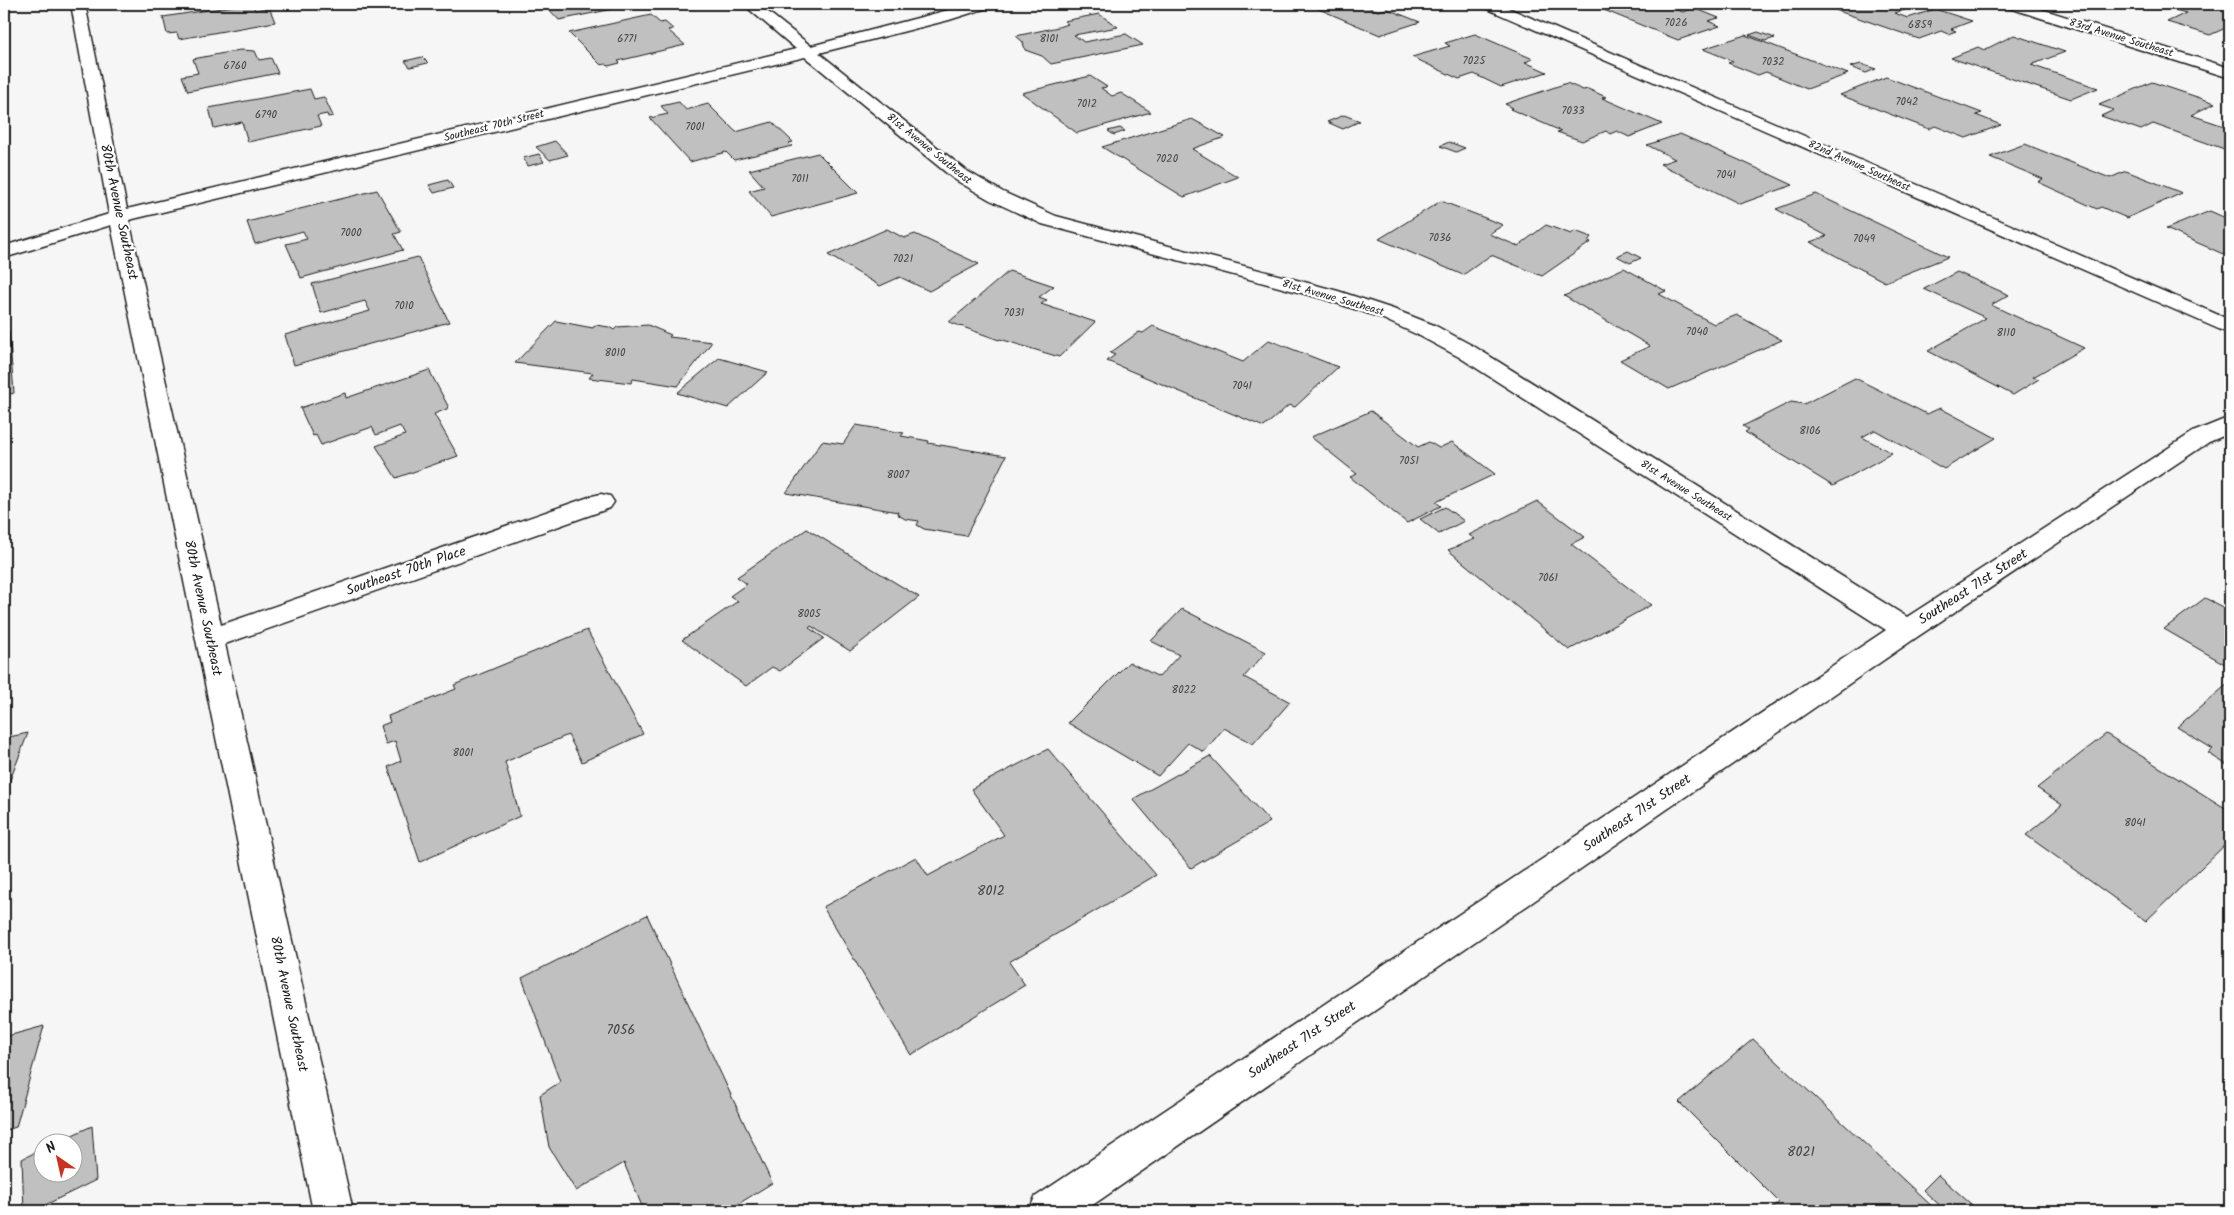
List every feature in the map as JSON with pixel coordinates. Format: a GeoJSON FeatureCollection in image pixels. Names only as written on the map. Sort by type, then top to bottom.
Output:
{"type":"FeatureCollection","features":[{"type":"Feature","properties":{"kind":"street","name":"80th Avenue Southeast"},"geometry":{"type":"LineString","coordinates":[[78,4],[119,217],[333,1211]]}},
{"type":"Feature","properties":{"kind":"street","name":"81st Avenue Southeast"},"geometry":{"type":"LineString","coordinates":[[750,4],[948,166],[975,186],[1004,202],[1058,222],[1331,295],[1386,313],[1426,330],[1467,352],[1907,630]]}},
{"type":"Feature","properties":{"kind":"street","name":"Southeast 70th Street"},"geometry":{"type":"LineString","coordinates":[[4,252],[119,217],[809,51],[944,17],[985,4]]}},
{"type":"Feature","properties":{"kind":"street","name":"82nd Avenue Southeast"},"geometry":{"type":"LineString","coordinates":[[1488,4],[2230,328]]}},
{"type":"Feature","properties":{"kind":"street","name":"83rd Avenue Southeast"},"geometry":{"type":"LineString","coordinates":[[2011,4],[2230,73]]}},
{"type":"Feature","properties":{"kind":"street","name":"Southeast 71st Street"},"geometry":{"type":"LineString","coordinates":[[1049,1211],[1907,630],[2201,437],[2230,424]]}},
{"type":"Feature","properties":{"kind":"street","name":"Southeast 70th Place"},"geometry":{"type":"LineString","coordinates":[[210,639],[601,502]]}},
{"type":"Feature","properties":{"kind":"building"},"geometry":{"type":"Polygon","coordinates":[[[253,4],[255,10],[269,7],[275,22],[179,39],[177,33],[167,34],[163,17],[253,4]]]}},
{"type":"Feature","properties":{"kind":"building"},"geometry":{"type":"Polygon","coordinates":[[[559,4],[614,4],[618,8],[559,20],[546,6],[559,4]]]}},
{"type":"Feature","properties":{"kind":"building"},"geometry":{"type":"Polygon","coordinates":[[[1145,4],[1172,4],[1163,8],[1145,4]]]}},
{"type":"Feature","properties":{"kind":"building"},"geometry":{"type":"Polygon","coordinates":[[[1307,4],[1362,4],[1378,11],[1387,9],[1420,22],[1380,35],[1307,4]]]}},
{"type":"Feature","properties":{"kind":"building"},"geometry":{"type":"Polygon","coordinates":[[[1589,4],[1661,4],[1683,12],[1694,8],[1719,18],[1708,21],[1720,26],[1678,40],[1589,4]]]}},
{"type":"Feature","properties":{"kind":"building"},"geometry":{"type":"Polygon","coordinates":[[[1818,4],[1887,4],[1905,10],[1894,13],[1908,18],[1935,9],[1972,21],[1951,29],[1956,31],[1948,34],[1941,31],[1919,39],[1818,4]]]}},
{"type":"Feature","properties":{"kind":"building"},"geometry":{"type":"Polygon","coordinates":[[[2153,4],[2212,4],[2230,9],[2230,26],[2210,35],[2167,22],[2186,13],[2153,4]]]}},
{"type":"Feature","properties":{"kind":"building"},"geometry":{"type":"Polygon","coordinates":[[[1099,14],[1118,27],[1074,35],[1084,42],[1126,34],[1143,45],[1051,64],[1042,56],[1025,50],[1023,42],[1016,36],[1068,24],[1064,21],[1099,14]]]}},
{"type":"Feature","properties":{"kind":"building"},"geometry":{"type":"Polygon","coordinates":[[[651,15],[660,23],[665,22],[673,29],[668,30],[685,45],[618,61],[620,63],[608,66],[606,64],[601,65],[569,33],[651,15]]]}},
{"type":"Feature","properties":{"kind":"building"},"geometry":{"type":"Polygon","coordinates":[[[1758,32],[1775,38],[1765,41],[1749,35],[1758,32]]]}},
{"type":"Feature","properties":{"kind":"building"},"geometry":{"type":"Polygon","coordinates":[[[1475,34],[1533,59],[1525,62],[1547,72],[1501,87],[1474,74],[1459,79],[1412,57],[1450,46],[1445,43],[1475,34]]]}},
{"type":"Feature","properties":{"kind":"building"},"geometry":{"type":"Polygon","coordinates":[[[1745,35],[1848,74],[1807,89],[1766,72],[1758,75],[1728,63],[1733,61],[1703,49],[1745,35]]]}},
{"type":"Feature","properties":{"kind":"building"},"geometry":{"type":"Polygon","coordinates":[[[2014,35],[2065,52],[2031,65],[2098,88],[2071,99],[1951,58],[1978,47],[1984,50],[2014,35]]]}},
{"type":"Feature","properties":{"kind":"building"},"geometry":{"type":"Polygon","coordinates":[[[240,50],[255,51],[259,60],[271,58],[278,73],[188,91],[182,76],[198,73],[193,59],[240,50]]]}},
{"type":"Feature","properties":{"kind":"building"},"geometry":{"type":"Polygon","coordinates":[[[422,57],[428,63],[410,67],[405,61],[422,57]]]}},
{"type":"Feature","properties":{"kind":"building"},"geometry":{"type":"Polygon","coordinates":[[[1861,64],[1876,69],[1866,73],[1850,67],[1861,64]]]}},
{"type":"Feature","properties":{"kind":"building"},"geometry":{"type":"Polygon","coordinates":[[[1090,76],[1107,87],[1101,88],[1112,96],[1121,93],[1151,112],[1077,133],[1022,93],[1090,76]]]}},
{"type":"Feature","properties":{"kind":"building"},"geometry":{"type":"Polygon","coordinates":[[[1886,77],[1982,113],[1976,115],[2001,125],[1966,138],[1935,126],[1929,129],[1840,95],[1886,77]]]}},
{"type":"Feature","properties":{"kind":"building"},"geometry":{"type":"Polygon","coordinates":[[[2152,82],[2215,103],[2191,115],[2230,128],[2230,151],[2153,124],[2141,130],[2101,116],[2114,110],[2099,105],[2152,82]]]}},
{"type":"Feature","properties":{"kind":"building"},"geometry":{"type":"Polygon","coordinates":[[[1567,83],[1583,90],[1588,89],[1606,97],[1602,98],[1662,124],[1629,137],[1617,131],[1610,134],[1606,131],[1582,141],[1557,132],[1561,131],[1510,109],[1513,108],[1505,104],[1567,83]]]}},
{"type":"Feature","properties":{"kind":"building"},"geometry":{"type":"Polygon","coordinates":[[[310,89],[314,99],[324,97],[333,116],[328,117],[327,114],[317,116],[321,126],[248,142],[242,122],[214,128],[209,108],[310,89]]]}},
{"type":"Feature","properties":{"kind":"building"},"geometry":{"type":"Polygon","coordinates":[[[679,102],[686,110],[708,104],[736,132],[772,122],[793,142],[789,143],[792,146],[734,160],[726,152],[690,162],[650,118],[668,114],[661,106],[679,102]]]}},
{"type":"Feature","properties":{"kind":"building"},"geometry":{"type":"Polygon","coordinates":[[[1344,115],[1360,121],[1343,129],[1327,122],[1344,115]]]}},
{"type":"Feature","properties":{"kind":"building"},"geometry":{"type":"Polygon","coordinates":[[[1192,119],[1225,137],[1192,149],[1238,177],[1184,197],[1102,147],[1192,119]]]}},
{"type":"Feature","properties":{"kind":"building"},"geometry":{"type":"Polygon","coordinates":[[[1120,128],[1125,131],[1114,135],[1108,131],[1120,128]]]}},
{"type":"Feature","properties":{"kind":"building"},"geometry":{"type":"Polygon","coordinates":[[[1680,134],[1793,185],[1740,204],[1660,164],[1675,159],[1647,145],[1680,134]]]}},
{"type":"Feature","properties":{"kind":"building"},"geometry":{"type":"Polygon","coordinates":[[[555,141],[568,155],[550,160],[536,147],[555,141]]]}},
{"type":"Feature","properties":{"kind":"building"},"geometry":{"type":"Polygon","coordinates":[[[1449,142],[1465,148],[1456,152],[1440,146],[1449,142]]]}},
{"type":"Feature","properties":{"kind":"building"},"geometry":{"type":"Polygon","coordinates":[[[2025,144],[2110,178],[2126,171],[2182,193],[2127,218],[2101,207],[2097,209],[2038,182],[2043,179],[1990,157],[2025,144]]]}},
{"type":"Feature","properties":{"kind":"building"},"geometry":{"type":"Polygon","coordinates":[[[818,153],[858,193],[771,217],[749,191],[764,187],[749,170],[818,153]]]}},
{"type":"Feature","properties":{"kind":"building"},"geometry":{"type":"Polygon","coordinates":[[[539,154],[544,162],[528,166],[523,158],[539,154]]]}},
{"type":"Feature","properties":{"kind":"building"},"geometry":{"type":"Polygon","coordinates":[[[448,180],[453,188],[434,193],[429,185],[448,180]]]}},
{"type":"Feature","properties":{"kind":"building"},"geometry":{"type":"Polygon","coordinates":[[[377,190],[401,232],[394,234],[403,250],[301,278],[286,244],[307,239],[303,231],[255,244],[247,222],[377,190]]]}},
{"type":"Feature","properties":{"kind":"building"},"geometry":{"type":"Polygon","coordinates":[[[1816,194],[1948,257],[1885,282],[1810,242],[1827,236],[1776,209],[1816,194]]]}},
{"type":"Feature","properties":{"kind":"building"},"geometry":{"type":"Polygon","coordinates":[[[1441,201],[1503,225],[1489,234],[1518,246],[1546,225],[1571,234],[1575,231],[1591,237],[1588,241],[1591,242],[1542,276],[1491,255],[1463,275],[1379,239],[1441,201]]]}},
{"type":"Feature","properties":{"kind":"building"},"geometry":{"type":"Polygon","coordinates":[[[2210,211],[2230,220],[2230,257],[2166,229],[2210,211]]]}},
{"type":"Feature","properties":{"kind":"building"},"geometry":{"type":"Polygon","coordinates":[[[887,229],[904,238],[915,234],[979,264],[929,291],[900,277],[880,286],[828,255],[887,229]]]}},
{"type":"Feature","properties":{"kind":"building"},"geometry":{"type":"Polygon","coordinates":[[[1628,251],[1641,258],[1630,263],[1617,256],[1628,251]]]}},
{"type":"Feature","properties":{"kind":"building"},"geometry":{"type":"Polygon","coordinates":[[[418,257],[449,322],[294,365],[285,335],[370,311],[365,301],[321,313],[312,284],[418,257]]]}},
{"type":"Feature","properties":{"kind":"building"},"geometry":{"type":"Polygon","coordinates":[[[1624,268],[1666,291],[1659,294],[1714,324],[1737,315],[1782,340],[1669,389],[1620,360],[1650,346],[1564,296],[1624,268]]]}},
{"type":"Feature","properties":{"kind":"building"},"geometry":{"type":"Polygon","coordinates":[[[1009,271],[1054,286],[1039,297],[1047,300],[1041,304],[1095,322],[1059,357],[999,340],[949,322],[1009,271]]]}},
{"type":"Feature","properties":{"kind":"building"},"geometry":{"type":"Polygon","coordinates":[[[1957,272],[2009,295],[1991,305],[2084,348],[2033,377],[2039,379],[2013,395],[1928,351],[1986,318],[1924,289],[1957,272]]]}},
{"type":"Feature","properties":{"kind":"building"},"geometry":{"type":"Polygon","coordinates":[[[556,321],[593,328],[595,325],[609,327],[614,330],[617,327],[648,325],[671,335],[669,337],[712,342],[678,386],[633,379],[631,383],[589,378],[593,373],[515,363],[556,321]]]}},
{"type":"Feature","properties":{"kind":"building"},"geometry":{"type":"Polygon","coordinates":[[[1153,326],[1243,362],[1269,340],[1338,367],[1295,407],[1289,405],[1264,427],[1107,361],[1115,355],[1110,353],[1139,332],[1143,333],[1153,326]]]}},
{"type":"Feature","properties":{"kind":"building"},"geometry":{"type":"Polygon","coordinates":[[[9,331],[14,393],[4,396],[4,332],[9,331]]]}},
{"type":"Feature","properties":{"kind":"building"},"geometry":{"type":"Polygon","coordinates":[[[719,358],[768,372],[728,408],[677,393],[719,358]]]}},
{"type":"Feature","properties":{"kind":"building"},"geometry":{"type":"Polygon","coordinates":[[[429,370],[448,406],[447,409],[434,414],[458,456],[396,478],[376,446],[405,435],[400,426],[376,435],[372,427],[321,445],[316,435],[313,436],[300,408],[345,393],[346,398],[429,370]]]}},
{"type":"Feature","properties":{"kind":"building"},"geometry":{"type":"Polygon","coordinates":[[[1855,378],[1927,414],[1940,408],[1996,438],[1944,469],[1875,430],[1862,437],[1892,453],[1833,486],[1745,432],[1749,430],[1743,426],[1791,402],[1804,404],[1855,378]]]}},
{"type":"Feature","properties":{"kind":"building"},"geometry":{"type":"Polygon","coordinates":[[[1371,411],[1418,447],[1429,442],[1439,448],[1452,442],[1495,474],[1436,502],[1441,506],[1407,523],[1350,477],[1357,474],[1311,437],[1371,411]]]}},
{"type":"Feature","properties":{"kind":"building"},"geometry":{"type":"Polygon","coordinates":[[[856,425],[904,433],[901,436],[929,441],[928,443],[1006,456],[966,536],[924,529],[917,525],[919,521],[905,519],[897,514],[898,512],[786,493],[822,441],[843,444],[856,425]]]}},
{"type":"Feature","properties":{"kind":"building"},"geometry":{"type":"Polygon","coordinates":[[[1537,501],[1585,537],[1571,544],[1651,605],[1569,650],[1448,550],[1475,539],[1469,535],[1537,501]]]}},
{"type":"Feature","properties":{"kind":"building"},"geometry":{"type":"Polygon","coordinates":[[[1445,507],[1464,521],[1439,534],[1420,519],[1445,507]]]}},
{"type":"Feature","properties":{"kind":"building"},"geometry":{"type":"Polygon","coordinates":[[[807,529],[919,597],[850,651],[811,626],[809,628],[824,638],[780,671],[772,667],[746,686],[682,640],[738,601],[730,596],[747,584],[737,577],[807,529]]]}},
{"type":"Feature","properties":{"kind":"building"},"geometry":{"type":"Polygon","coordinates":[[[2205,598],[2230,611],[2230,667],[2164,629],[2205,598]]]}},
{"type":"Feature","properties":{"kind":"building"},"geometry":{"type":"Polygon","coordinates":[[[1182,609],[1266,652],[1244,677],[1290,702],[1253,744],[1224,728],[1204,752],[1188,743],[1158,776],[1068,723],[1129,662],[1159,677],[1179,655],[1151,641],[1182,609]]]}},
{"type":"Feature","properties":{"kind":"building"},"geometry":{"type":"Polygon","coordinates":[[[587,630],[643,734],[582,762],[568,735],[505,762],[520,816],[420,862],[388,767],[401,761],[395,741],[386,744],[380,726],[390,722],[388,716],[456,689],[454,685],[587,630]]]}},
{"type":"Feature","properties":{"kind":"building"},"geometry":{"type":"Polygon","coordinates":[[[2230,682],[2230,767],[2208,753],[2213,749],[2177,727],[2230,682]]]}},
{"type":"Feature","properties":{"kind":"building"},"geometry":{"type":"Polygon","coordinates":[[[28,733],[4,796],[4,738],[28,733]]]}},
{"type":"Feature","properties":{"kind":"building"},"geometry":{"type":"Polygon","coordinates":[[[2106,734],[2230,811],[2230,840],[2146,921],[2026,835],[2062,805],[2037,788],[2106,734]]]}},
{"type":"Feature","properties":{"kind":"building"},"geometry":{"type":"Polygon","coordinates":[[[1048,749],[1156,875],[1009,962],[1025,985],[911,1055],[823,907],[916,857],[928,876],[1004,835],[971,789],[1048,749]]]}},
{"type":"Feature","properties":{"kind":"building"},"geometry":{"type":"Polygon","coordinates":[[[1210,756],[1270,822],[1191,868],[1133,799],[1210,756]]]}},
{"type":"Feature","properties":{"kind":"building"},"geometry":{"type":"Polygon","coordinates":[[[647,915],[772,1183],[727,1211],[644,1211],[624,1163],[576,1191],[549,1147],[540,1095],[560,1082],[522,978],[647,915]]]}},
{"type":"Feature","properties":{"kind":"building"},"geometry":{"type":"Polygon","coordinates":[[[44,1026],[16,1127],[4,1131],[4,1037],[44,1026]]]}},
{"type":"Feature","properties":{"kind":"building"},"geometry":{"type":"Polygon","coordinates":[[[1753,1039],[1937,1211],[1769,1211],[1779,1202],[1679,1102],[1753,1039]]]}},
{"type":"Feature","properties":{"kind":"building"},"geometry":{"type":"Polygon","coordinates":[[[92,1126],[96,1180],[33,1211],[24,1211],[22,1159],[32,1154],[32,1182],[82,1182],[82,1132],[79,1132],[92,1126]]]}},
{"type":"Feature","properties":{"kind":"building"},"geometry":{"type":"Polygon","coordinates":[[[1938,1175],[1979,1211],[1946,1211],[1923,1190],[1938,1175]]]}}]}
